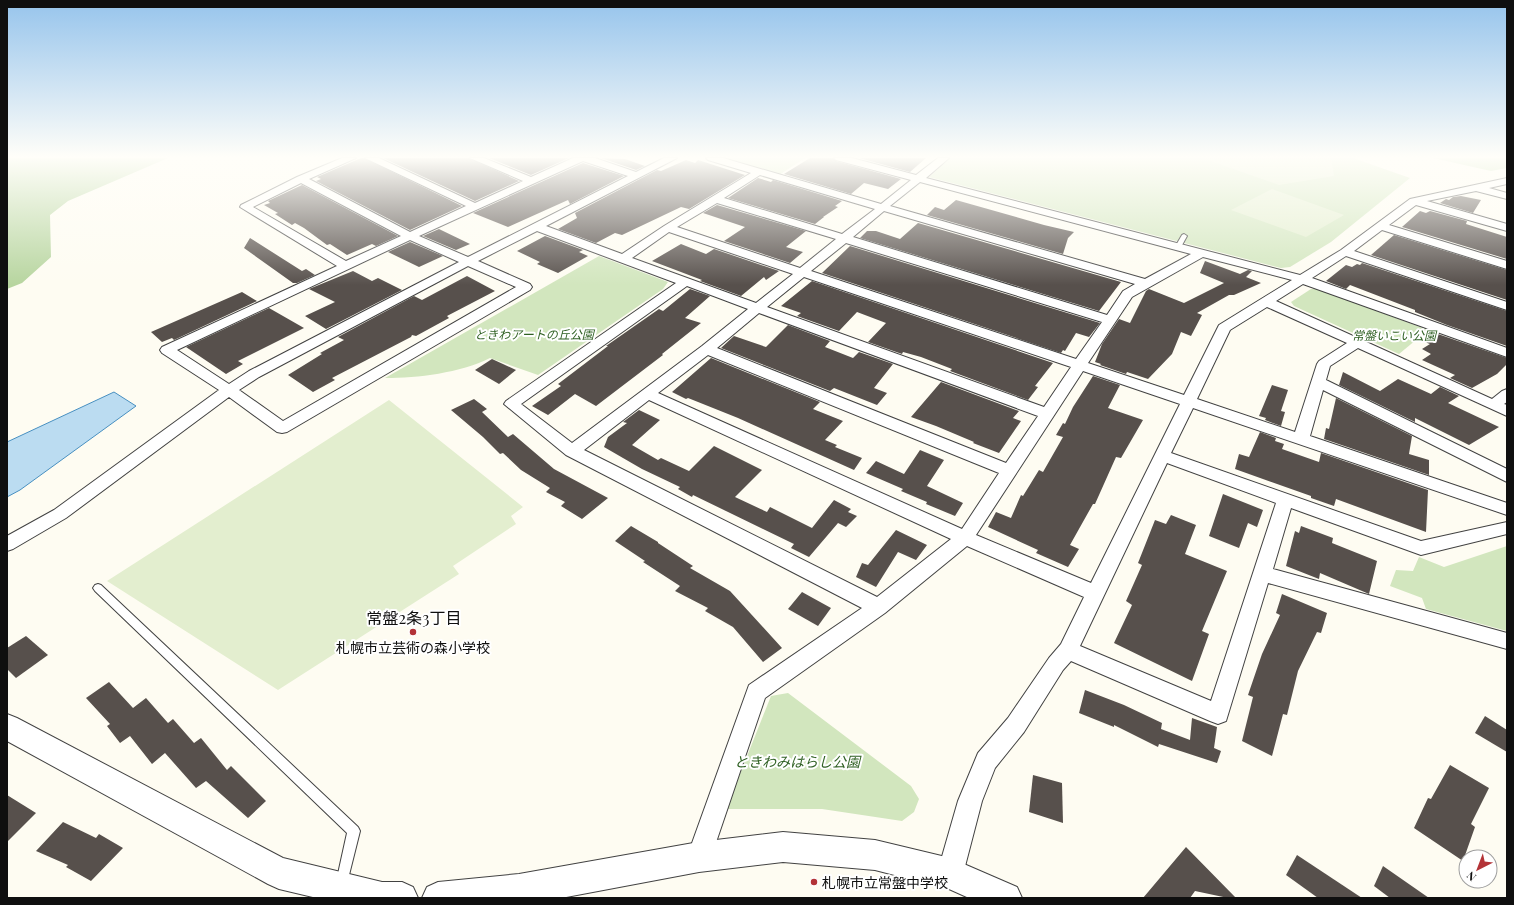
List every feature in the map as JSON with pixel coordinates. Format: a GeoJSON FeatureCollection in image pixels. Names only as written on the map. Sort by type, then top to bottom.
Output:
{"type":"FeatureCollection","features":[{"type":"Feature","properties":{"kind":"street"},"geometry":{"type":"LineString","coordinates":[[257,200],[245,206],[346,266]]}},
{"type":"Feature","properties":{"kind":"street"},"geometry":{"type":"LineString","coordinates":[[342,200],[410,236],[526,287],[282,428],[229,390],[167,350],[410,236],[489,200]]}},
{"type":"Feature","properties":{"kind":"street"},"geometry":{"type":"LineString","coordinates":[[463,200],[476,206]]}},
{"type":"Feature","properties":{"kind":"street"},"geometry":{"type":"LineString","coordinates":[[7,544],[60,514],[229,390],[261,370],[467,262],[590,200]]}},
{"type":"Feature","properties":{"kind":"street"},"geometry":{"type":"LineString","coordinates":[[623,260],[668,228],[714,200]]}},
{"type":"Feature","properties":{"kind":"street"},"geometry":{"type":"LineString","coordinates":[[720,200],[1110,320]]}},
{"type":"Feature","properties":{"kind":"street"},"geometry":{"type":"LineString","coordinates":[[855,200],[1144,283]]}},
{"type":"Feature","properties":{"kind":"street"},"geometry":{"type":"LineString","coordinates":[[572,451],[707,349],[892,200]]}},
{"type":"Feature","properties":{"kind":"street"},"geometry":{"type":"LineString","coordinates":[[999,200],[1302,279],[1507,353]]}},
{"type":"Feature","properties":{"kind":"street"},"geometry":{"type":"LineString","coordinates":[[950,874],[970,801],[986,761],[1016,725],[1056,664],[1068,650],[1224,328],[1345,252],[1414,201],[1417,200]]}},
{"type":"Feature","properties":{"kind":"street"},"geometry":{"type":"LineString","coordinates":[[1414,201],[1507,228]]}},
{"type":"Feature","properties":{"kind":"street"},"geometry":{"type":"LineString","coordinates":[[1382,226],[1507,265]]}},
{"type":"Feature","properties":{"kind":"street"},"geometry":{"type":"LineString","coordinates":[[538,227],[623,260],[1048,414]]}},
{"type":"Feature","properties":{"kind":"street"},"geometry":{"type":"LineString","coordinates":[[668,228],[1507,509]]}},
{"type":"Feature","properties":{"kind":"street"},"geometry":{"type":"LineString","coordinates":[[1345,252],[1507,306]]}},
{"type":"Feature","properties":{"kind":"street"},"geometry":{"type":"LineString","coordinates":[[700,857],[756,692],[878,607],[964,538],[1127,294],[1144,283],[1201,253]]}},
{"type":"Feature","properties":{"kind":"street"},"geometry":{"type":"LineString","coordinates":[[685,282],[511,404],[572,451],[878,607]]}},
{"type":"Feature","properties":{"kind":"street"},"geometry":{"type":"LineString","coordinates":[[1265,301],[1358,342],[1500,408],[1507,394]]}},
{"type":"Feature","properties":{"kind":"street"},"geometry":{"type":"LineString","coordinates":[[1301,439],[1324,364],[1358,342]]}},
{"type":"Feature","properties":{"kind":"street"},"geometry":{"type":"LineString","coordinates":[[707,349],[1010,471]]}},
{"type":"Feature","properties":{"kind":"street"},"geometry":{"type":"LineString","coordinates":[[1319,382],[1507,476]]}},
{"type":"Feature","properties":{"kind":"street"},"geometry":{"type":"LineString","coordinates":[[647,394],[964,538],[1095,593]]}},
{"type":"Feature","properties":{"kind":"street"},"geometry":{"type":"LineString","coordinates":[[1163,456],[1421,548],[1507,528]]}},
{"type":"Feature","properties":{"kind":"street"},"geometry":{"type":"LineString","coordinates":[[1068,650],[1218,714],[1285,500]]}},
{"type":"Feature","properties":{"kind":"street"},"geometry":{"type":"LineString","coordinates":[[1263,574],[1507,641]]}},
{"type":"Feature","properties":{"kind":"street"},"geometry":{"type":"LineString","coordinates":[[9,732],[279,873],[382,898],[402,898]]}},
{"type":"Feature","properties":{"kind":"street"},"geometry":{"type":"LineString","coordinates":[[438,898],[518,890],[700,857],[783,848],[876,855],[950,874],[1006,898]]}},
{"type":"Feature","properties":{"kind":"lane"},"geometry":{"type":"LineString","coordinates":[[1178,247],[1184,236]]}},
{"type":"Feature","properties":{"kind":"lane"},"geometry":{"type":"LineString","coordinates":[[98,588],[354,831],[341,888]]}},
{"type":"Feature","properties":{"kind":"green space"},"geometry":{"type":"Polygon","coordinates":[[[7,200],[70,200],[50,215],[51,257],[22,283],[7,289],[7,200]]]}},
{"type":"Feature","properties":{"kind":"green space"},"geometry":{"type":"Polygon","coordinates":[[[1019,200],[1383,200],[1331,242],[1290,267],[1281,268],[1019,200]]]}},
{"type":"Feature","properties":{"kind":"green space"},"geometry":{"type":"Polygon","coordinates":[[[1250,200],[1303,200],[1344,215],[1306,237],[1231,210],[1250,200]]]}},
{"type":"Feature","properties":{"kind":"green space","name":"ときわアートの丘公園"},"geometry":{"type":"Polygon","coordinates":[[[599,256],[668,282],[663,289],[538,375],[490,358],[466,367],[439,374],[385,378],[599,256]]]}},
{"type":"Feature","properties":{"kind":"green space","name":"常盤いこい公園"},"geometry":{"type":"Polygon","coordinates":[[[1311,289],[1318,289],[1428,330],[1399,354],[1294,306],[1291,302],[1311,289]]]}},
{"type":"Feature","properties":{"kind":"green space"},"geometry":{"type":"Polygon","coordinates":[[[389,400],[523,507],[511,516],[516,524],[453,566],[459,574],[278,690],[107,581],[389,400]]]}},
{"type":"Feature","properties":{"kind":"green space"},"geometry":{"type":"Polygon","coordinates":[[[1507,546],[1507,631],[1426,609],[1422,598],[1390,586],[1396,570],[1413,571],[1419,557],[1444,567],[1507,546]]]}},
{"type":"Feature","properties":{"kind":"green space","name":"ときわみはらし公園"},"geometry":{"type":"Polygon","coordinates":[[[788,693],[911,786],[919,799],[914,812],[902,821],[822,809],[726,809],[771,696],[788,693]]]}},
{"type":"Feature","properties":{"kind":"water"},"geometry":{"type":"Polygon","coordinates":[[[114,392],[136,406],[20,490],[7,497],[7,442],[114,392]]]}},
{"type":"Feature","properties":{"kind":"building"},"geometry":{"type":"Polygon","coordinates":[[[331,200],[398,236],[376,246],[372,244],[347,255],[330,244],[327,245],[304,228],[295,223],[292,225],[275,214],[278,213],[264,205],[270,203],[268,201],[331,200]]]}},
{"type":"Feature","properties":{"kind":"building"},"geometry":{"type":"Polygon","coordinates":[[[353,200],[450,200],[462,206],[410,230],[353,200]]]}},
{"type":"Feature","properties":{"kind":"building"},"geometry":{"type":"Polygon","coordinates":[[[501,200],[567,200],[508,227],[473,213],[501,200]]]}},
{"type":"Feature","properties":{"kind":"building"},"geometry":{"type":"Polygon","coordinates":[[[568,200],[577,200],[570,204],[568,200]]]}},
{"type":"Feature","properties":{"kind":"building"},"geometry":{"type":"Polygon","coordinates":[[[599,200],[703,200],[689,209],[681,207],[622,235],[615,233],[596,243],[558,229],[577,218],[575,213],[599,200]]]}},
{"type":"Feature","properties":{"kind":"building"},"geometry":{"type":"Polygon","coordinates":[[[735,200],[842,201],[835,206],[838,207],[815,224],[735,200]]]}},
{"type":"Feature","properties":{"kind":"building"},"geometry":{"type":"Polygon","coordinates":[[[957,200],[1074,232],[1068,238],[1063,254],[927,215],[935,207],[944,210],[957,200]]]}},
{"type":"Feature","properties":{"kind":"building"},"geometry":{"type":"Polygon","coordinates":[[[1444,200],[1481,200],[1473,213],[1440,203],[1444,200]]]}},
{"type":"Feature","properties":{"kind":"building"},"geometry":{"type":"Polygon","coordinates":[[[717,205],[806,231],[786,247],[803,252],[790,263],[724,241],[745,227],[703,213],[717,205]]]}},
{"type":"Feature","properties":{"kind":"building"},"geometry":{"type":"Polygon","coordinates":[[[1420,211],[1426,213],[1430,211],[1467,221],[1466,224],[1507,237],[1507,259],[1402,227],[1420,211]]]}},
{"type":"Feature","properties":{"kind":"building"},"geometry":{"type":"Polygon","coordinates":[[[918,223],[1121,282],[1099,311],[860,238],[867,231],[876,231],[900,239],[918,223]]]}},
{"type":"Feature","properties":{"kind":"building"},"geometry":{"type":"Polygon","coordinates":[[[439,229],[470,244],[456,250],[423,236],[439,229]]]}},
{"type":"Feature","properties":{"kind":"building"},"geometry":{"type":"Polygon","coordinates":[[[1394,235],[1507,270],[1507,300],[1371,255],[1394,235]]]}},
{"type":"Feature","properties":{"kind":"building"},"geometry":{"type":"Polygon","coordinates":[[[545,236],[583,250],[579,252],[588,256],[558,273],[537,264],[540,262],[517,251],[545,236]]]}},
{"type":"Feature","properties":{"kind":"building"},"geometry":{"type":"Polygon","coordinates":[[[250,238],[302,271],[306,269],[315,275],[297,283],[293,283],[244,248],[250,238]]]}},
{"type":"Feature","properties":{"kind":"building"},"geometry":{"type":"Polygon","coordinates":[[[410,242],[443,256],[419,267],[388,252],[410,242]]]}},
{"type":"Feature","properties":{"kind":"building"},"geometry":{"type":"Polygon","coordinates":[[[681,244],[706,254],[714,249],[779,271],[766,280],[764,277],[741,296],[652,261],[681,244]]]}},
{"type":"Feature","properties":{"kind":"building"},"geometry":{"type":"Polygon","coordinates":[[[850,246],[1100,323],[1089,337],[1076,333],[1065,351],[1063,350],[1061,353],[822,273],[850,246]]]}},
{"type":"Feature","properties":{"kind":"building"},"geometry":{"type":"Polygon","coordinates":[[[1205,261],[1240,274],[1248,270],[1252,271],[1246,277],[1261,283],[1234,295],[1229,295],[1197,313],[1202,315],[1191,336],[1181,332],[1172,354],[1148,379],[1127,372],[1126,374],[1095,362],[1102,344],[1119,319],[1130,323],[1146,291],[1149,289],[1184,303],[1224,283],[1200,273],[1205,261]]]}},
{"type":"Feature","properties":{"kind":"building"},"geometry":{"type":"Polygon","coordinates":[[[1362,263],[1507,311],[1507,346],[1447,325],[1415,312],[1415,310],[1350,285],[1346,289],[1326,281],[1346,265],[1352,267],[1362,263]]]}},
{"type":"Feature","properties":{"kind":"building"},"geometry":{"type":"Polygon","coordinates":[[[353,271],[372,281],[378,278],[402,290],[326,329],[305,316],[335,302],[309,289],[353,271]]]}},
{"type":"Feature","properties":{"kind":"building"},"geometry":{"type":"Polygon","coordinates":[[[467,276],[495,291],[447,316],[449,318],[416,336],[412,335],[411,337],[332,378],[335,380],[313,392],[288,375],[322,354],[320,353],[344,340],[338,337],[414,296],[422,300],[467,276]]]}},
{"type":"Feature","properties":{"kind":"building"},"geometry":{"type":"Polygon","coordinates":[[[812,281],[1053,363],[1035,386],[1038,387],[1028,400],[950,371],[952,369],[921,357],[903,352],[902,354],[868,342],[886,323],[857,312],[839,331],[797,316],[801,313],[781,306],[812,281]]]}},
{"type":"Feature","properties":{"kind":"building"},"geometry":{"type":"Polygon","coordinates":[[[690,289],[710,296],[685,318],[701,323],[662,354],[663,355],[596,406],[575,394],[548,415],[532,406],[561,386],[558,384],[608,346],[606,346],[659,309],[663,311],[690,289]]]}},
{"type":"Feature","properties":{"kind":"building"},"geometry":{"type":"Polygon","coordinates":[[[242,292],[257,301],[174,340],[172,338],[162,342],[151,332],[242,292]]]}},
{"type":"Feature","properties":{"kind":"building"},"geometry":{"type":"Polygon","coordinates":[[[269,308],[304,328],[238,361],[243,364],[226,374],[186,347],[269,308]]]}},
{"type":"Feature","properties":{"kind":"building"},"geometry":{"type":"Polygon","coordinates":[[[788,325],[830,341],[825,347],[853,358],[859,352],[893,364],[874,388],[887,393],[877,405],[834,388],[830,391],[721,348],[734,336],[766,347],[788,325]]]}},
{"type":"Feature","properties":{"kind":"building"},"geometry":{"type":"Polygon","coordinates":[[[1435,333],[1507,358],[1507,364],[1497,374],[1472,388],[1450,378],[1455,375],[1422,360],[1431,354],[1422,349],[1430,344],[1422,341],[1435,333]]]}},
{"type":"Feature","properties":{"kind":"building"},"geometry":{"type":"Polygon","coordinates":[[[711,358],[820,402],[813,409],[843,421],[825,440],[837,445],[835,447],[862,458],[854,470],[738,418],[688,398],[686,399],[672,392],[711,358]]]}},
{"type":"Feature","properties":{"kind":"building"},"geometry":{"type":"Polygon","coordinates":[[[492,359],[516,370],[499,384],[475,370],[492,359]]]}},
{"type":"Feature","properties":{"kind":"building"},"geometry":{"type":"Polygon","coordinates":[[[1343,372],[1380,391],[1398,379],[1431,394],[1440,387],[1459,396],[1448,403],[1499,427],[1469,445],[1415,418],[1415,422],[1339,385],[1343,372]]]}},
{"type":"Feature","properties":{"kind":"building"},"geometry":{"type":"Polygon","coordinates":[[[1093,376],[1120,385],[1108,408],[1143,420],[1121,458],[1116,457],[1095,504],[1093,504],[1070,545],[1079,549],[1068,567],[1036,553],[1038,550],[988,527],[996,512],[1011,518],[1021,495],[1023,496],[1039,470],[1043,472],[1063,437],[1056,435],[1063,423],[1065,424],[1073,407],[1093,376]]]}},
{"type":"Feature","properties":{"kind":"building"},"geometry":{"type":"Polygon","coordinates":[[[941,382],[1019,411],[1013,418],[1021,421],[999,453],[911,417],[941,382]]]}},
{"type":"Feature","properties":{"kind":"building"},"geometry":{"type":"Polygon","coordinates":[[[1272,385],[1288,390],[1281,411],[1285,412],[1281,426],[1259,416],[1272,385]]]}},
{"type":"Feature","properties":{"kind":"building"},"geometry":{"type":"Polygon","coordinates":[[[1336,398],[1412,436],[1409,454],[1429,460],[1429,475],[1324,439],[1326,428],[1329,429],[1336,398]]]}},
{"type":"Feature","properties":{"kind":"building"},"geometry":{"type":"Polygon","coordinates":[[[474,399],[487,409],[482,412],[508,437],[513,434],[554,469],[608,498],[582,519],[561,506],[565,502],[546,492],[550,488],[521,470],[503,453],[500,454],[483,437],[451,410],[474,399]]]}},
{"type":"Feature","properties":{"kind":"building"},"geometry":{"type":"Polygon","coordinates":[[[639,410],[660,420],[632,445],[658,460],[661,458],[689,471],[714,446],[762,470],[735,497],[767,512],[770,507],[812,528],[834,500],[851,509],[848,512],[857,516],[846,527],[838,523],[809,557],[791,548],[794,544],[693,495],[692,497],[678,489],[680,487],[642,469],[604,447],[608,437],[627,423],[623,422],[639,410]]]}},
{"type":"Feature","properties":{"kind":"building"},"geometry":{"type":"Polygon","coordinates":[[[1260,432],[1276,438],[1275,441],[1284,444],[1282,449],[1319,462],[1321,453],[1428,490],[1426,532],[1336,499],[1334,506],[1311,498],[1311,496],[1235,469],[1239,454],[1249,457],[1260,432]]]}},
{"type":"Feature","properties":{"kind":"building"},"geometry":{"type":"Polygon","coordinates":[[[920,450],[944,460],[927,486],[963,503],[955,516],[926,504],[927,502],[901,491],[903,489],[866,473],[876,461],[904,474],[920,450]]]}},
{"type":"Feature","properties":{"kind":"building"},"geometry":{"type":"Polygon","coordinates":[[[1223,494],[1263,510],[1257,527],[1248,523],[1239,548],[1209,536],[1223,494]]]}},
{"type":"Feature","properties":{"kind":"building"},"geometry":{"type":"Polygon","coordinates":[[[1171,515],[1196,525],[1185,554],[1227,571],[1202,631],[1209,634],[1192,681],[1114,643],[1132,605],[1126,601],[1142,565],[1138,563],[1155,520],[1166,524],[1171,515]]]}},
{"type":"Feature","properties":{"kind":"building"},"geometry":{"type":"Polygon","coordinates":[[[631,526],[693,566],[690,568],[730,591],[782,648],[763,662],[733,627],[705,611],[708,608],[675,591],[680,586],[643,562],[645,561],[615,541],[631,526]]]}},
{"type":"Feature","properties":{"kind":"building"},"geometry":{"type":"Polygon","coordinates":[[[1301,526],[1333,538],[1332,543],[1377,561],[1369,594],[1320,573],[1319,579],[1286,566],[1295,531],[1299,533],[1301,526]]]}},
{"type":"Feature","properties":{"kind":"building"},"geometry":{"type":"Polygon","coordinates":[[[896,530],[927,545],[916,560],[898,552],[876,587],[856,577],[862,563],[868,565],[896,530]]]}},
{"type":"Feature","properties":{"kind":"building"},"geometry":{"type":"Polygon","coordinates":[[[802,592],[831,608],[818,626],[788,609],[802,592]]]}},
{"type":"Feature","properties":{"kind":"building"},"geometry":{"type":"Polygon","coordinates":[[[1282,594],[1327,613],[1321,633],[1317,632],[1298,671],[1287,715],[1283,714],[1272,756],[1242,741],[1253,697],[1248,695],[1262,654],[1280,615],[1276,613],[1282,594]]]}},
{"type":"Feature","properties":{"kind":"building"},"geometry":{"type":"Polygon","coordinates":[[[26,636],[48,655],[16,678],[7,669],[7,648],[26,636]]]}},
{"type":"Feature","properties":{"kind":"building"},"geometry":{"type":"Polygon","coordinates":[[[109,682],[133,708],[146,698],[168,723],[173,719],[194,743],[201,738],[227,770],[231,766],[266,801],[248,818],[206,781],[196,788],[165,753],[152,764],[130,736],[120,743],[107,726],[110,724],[86,698],[109,682]]]}},
{"type":"Feature","properties":{"kind":"building"},"geometry":{"type":"Polygon","coordinates":[[[1085,690],[1124,705],[1162,723],[1161,729],[1190,740],[1192,718],[1217,727],[1214,748],[1221,751],[1217,763],[1159,744],[1158,747],[1114,725],[1114,727],[1079,713],[1085,690]]]}},
{"type":"Feature","properties":{"kind":"building"},"geometry":{"type":"Polygon","coordinates":[[[1485,716],[1507,730],[1507,752],[1475,733],[1485,716]]]}},
{"type":"Feature","properties":{"kind":"building"},"geometry":{"type":"Polygon","coordinates":[[[1450,765],[1489,788],[1471,824],[1475,827],[1467,849],[1458,849],[1458,858],[1414,828],[1428,798],[1431,799],[1450,765]]]}},
{"type":"Feature","properties":{"kind":"building"},"geometry":{"type":"Polygon","coordinates":[[[1033,775],[1062,783],[1063,823],[1029,812],[1033,775]]]}},
{"type":"Feature","properties":{"kind":"building"},"geometry":{"type":"Polygon","coordinates":[[[7,795],[36,813],[7,842],[7,795]]]}},
{"type":"Feature","properties":{"kind":"building"},"geometry":{"type":"Polygon","coordinates":[[[63,822],[96,838],[99,834],[123,848],[91,881],[66,867],[68,865],[36,851],[63,822]]]}},
{"type":"Feature","properties":{"kind":"building"},"geometry":{"type":"Polygon","coordinates":[[[1186,847],[1236,898],[1228,898],[1195,891],[1190,898],[1143,898],[1186,847]]]}},
{"type":"Feature","properties":{"kind":"building"},"geometry":{"type":"Polygon","coordinates":[[[1297,855],[1362,898],[1318,898],[1286,875],[1297,855]]]}},
{"type":"Feature","properties":{"kind":"building"},"geometry":{"type":"Polygon","coordinates":[[[1383,866],[1429,898],[1390,898],[1374,886],[1383,866]]]}},
{"type":"Feature","properties":{"kind":"place","name":"札幌市立芸術の森小学校"},"geometry":{"type":"Point","coordinates":[413,632]}},
{"type":"Feature","properties":{"kind":"place","name":"札幌市立常盤中学校"},"geometry":{"type":"Point","coordinates":[814,882]}},
{"type":"Feature","properties":{"kind":"district","name":"常盤2条3丁目"},"geometry":{"type":"Point","coordinates":[414,617]}}]}
